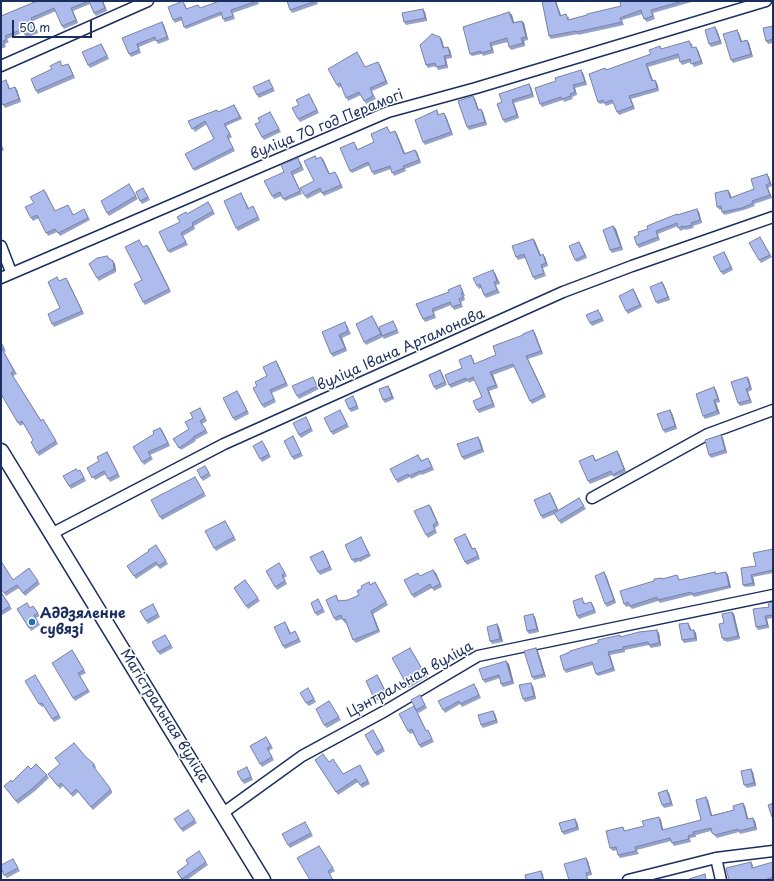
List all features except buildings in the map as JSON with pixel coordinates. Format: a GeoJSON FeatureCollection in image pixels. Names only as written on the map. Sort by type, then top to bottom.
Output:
{"type":"FeatureCollection","features":[{"type":"Feature","properties":{"kind":"main road","name":"Магістральная вуліца"},"geometry":{"type":"LineString","coordinates":[[1,451],[263,880]]}},
{"type":"Feature","properties":{"kind":"street"},"geometry":{"type":"LineString","coordinates":[[1,66],[148,1]]}},
{"type":"Feature","properties":{"kind":"street","name":"вуліца 70 год Перамогі"},"geometry":{"type":"LineString","coordinates":[[1,278],[11,272],[388,112],[476,88],[766,1]]}},
{"type":"Feature","properties":{"kind":"street","name":"вуліца Івана Артамонава"},"geometry":{"type":"LineString","coordinates":[[51,534],[224,444],[563,292],[632,266],[773,217]]}},
{"type":"Feature","properties":{"kind":"street"},"geometry":{"type":"LineString","coordinates":[[1,246],[11,272]]}},
{"type":"Feature","properties":{"kind":"street"},"geometry":{"type":"LineString","coordinates":[[592,498],[708,434],[773,410]]}},
{"type":"Feature","properties":{"kind":"street","name":"Цэнтральная вуліца"},"geometry":{"type":"LineString","coordinates":[[223,813],[302,756],[385,711],[478,656],[773,595]]}},
{"type":"Feature","properties":{"kind":"street"},"geometry":{"type":"LineString","coordinates":[[628,880],[716,858],[773,851]]}},
{"type":"Feature","properties":{"kind":"street"},"geometry":{"type":"LineString","coordinates":[[716,858],[721,880]]}},
{"type":"Feature","properties":{"kind":"place","name":"Аддзяленне сувязі"},"geometry":{"type":"Point","coordinates":[32,622]}}]}
